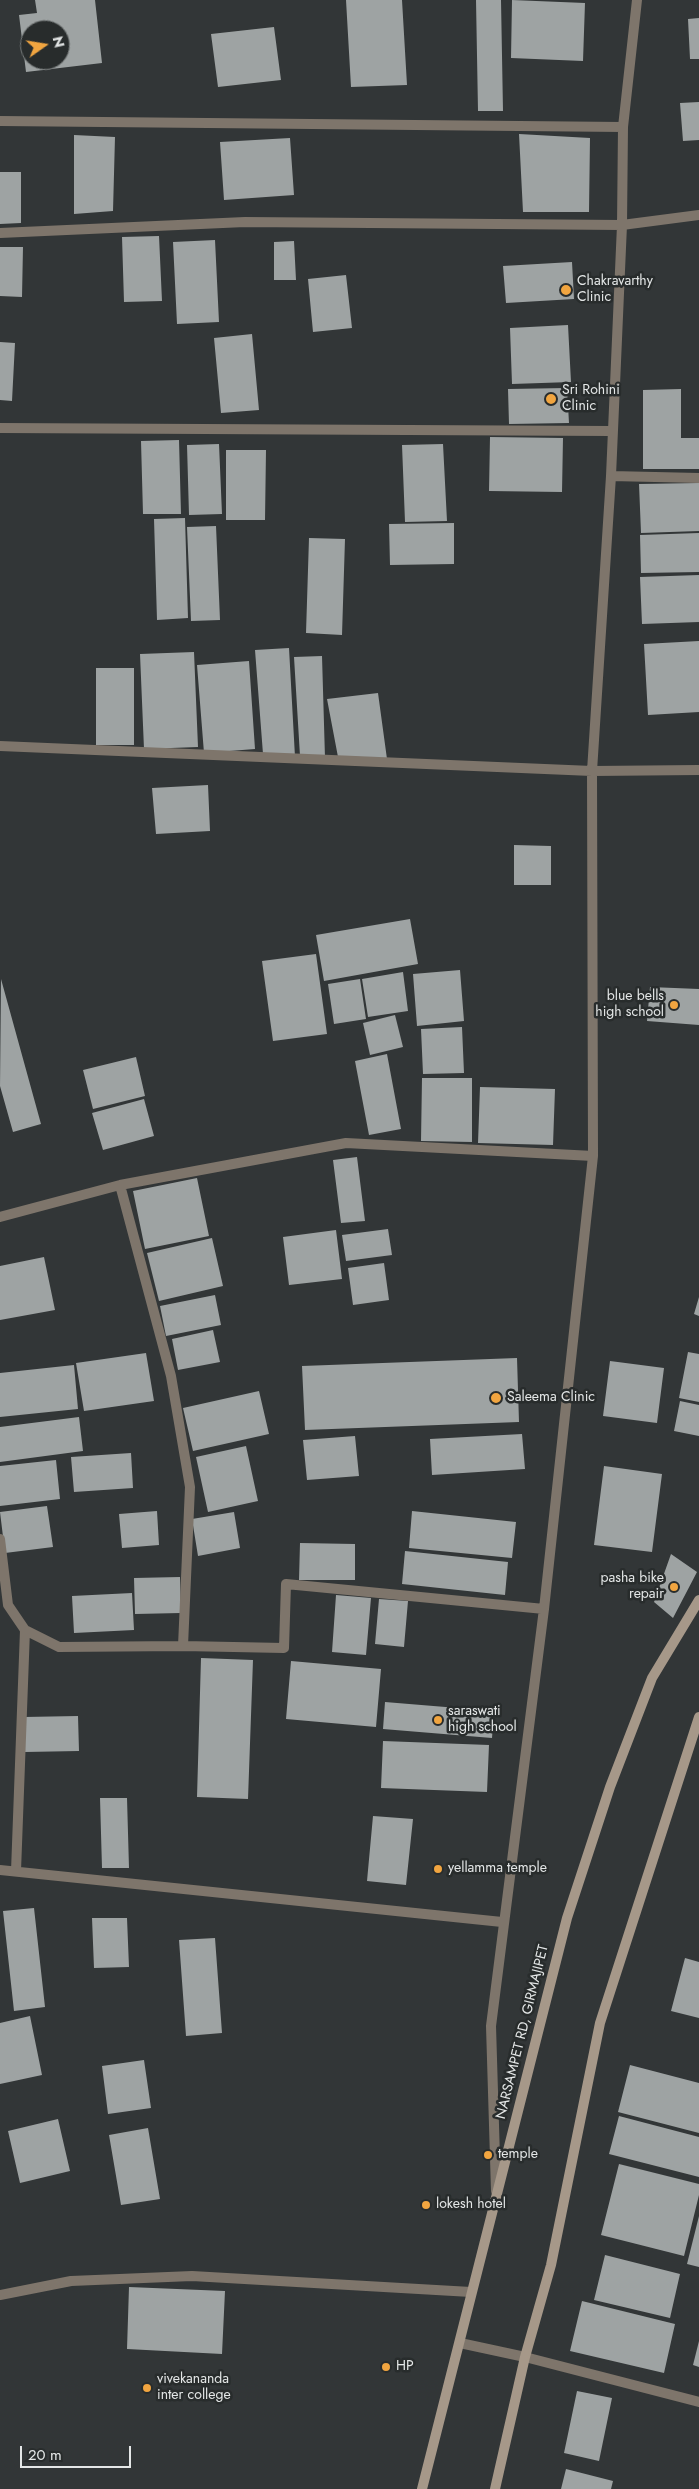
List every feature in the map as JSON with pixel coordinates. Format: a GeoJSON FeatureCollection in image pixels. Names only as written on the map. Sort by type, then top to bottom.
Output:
{"type":"FeatureCollection","features":[{"type":"Feature","properties":{"kind":"main road","name":"NARSAMPET RD, GIRMAJIPET"},"geometry":{"type":"LineString","coordinates":[[422,2489],[566,1918],[610,1787],[652,1678],[699,1600]]}},
{"type":"Feature","properties":{"kind":"main road"},"geometry":{"type":"LineString","coordinates":[[495,2489],[525,2357],[551,2265],[600,2023],[699,1717]]}},
{"type":"Feature","properties":{"kind":"street"},"geometry":{"type":"LineString","coordinates":[[496,2196],[491,2026],[502,1922],[544,1609],[593,1156],[592,771],[610,476],[622,225],[623,127],[638,0]]}},
{"type":"Feature","properties":{"kind":"street"},"geometry":{"type":"LineString","coordinates":[[0,121],[623,127]]}},
{"type":"Feature","properties":{"kind":"street"},"geometry":{"type":"LineString","coordinates":[[0,232],[245,222],[622,225],[699,215]]}},
{"type":"Feature","properties":{"kind":"street"},"geometry":{"type":"LineString","coordinates":[[0,428],[612,431]]}},
{"type":"Feature","properties":{"kind":"street"},"geometry":{"type":"LineString","coordinates":[[610,476],[699,478]]}},
{"type":"Feature","properties":{"kind":"street"},"geometry":{"type":"LineString","coordinates":[[0,746],[592,771],[699,770]]}},
{"type":"Feature","properties":{"kind":"street"},"geometry":{"type":"LineString","coordinates":[[0,1217],[120,1185],[346,1143],[593,1156]]}},
{"type":"Feature","properties":{"kind":"street"},"geometry":{"type":"LineString","coordinates":[[120,1185],[171,1376],[190,1487],[183,1646]]}},
{"type":"Feature","properties":{"kind":"street"},"geometry":{"type":"LineString","coordinates":[[0,1539],[8,1605],[25,1630],[59,1647],[183,1646],[284,1648],[286,1584],[544,1609]]}},
{"type":"Feature","properties":{"kind":"street"},"geometry":{"type":"LineString","coordinates":[[16,1872],[25,1630]]}},
{"type":"Feature","properties":{"kind":"street"},"geometry":{"type":"LineString","coordinates":[[0,1870],[502,1922]]}},
{"type":"Feature","properties":{"kind":"street"},"geometry":{"type":"LineString","coordinates":[[0,2295],[71,2281],[192,2276],[471,2292]]}},
{"type":"Feature","properties":{"kind":"street"},"geometry":{"type":"LineString","coordinates":[[460,2343],[525,2357],[699,2402]]}},
{"type":"Feature","properties":{"kind":"building"},"geometry":{"type":"Polygon","coordinates":[[[35,0],[95,0],[102,63],[70,67],[70,20],[20,20],[20,23],[19,15],[37,13],[35,0]]]}},
{"type":"Feature","properties":{"kind":"building"},"geometry":{"type":"Polygon","coordinates":[[[346,0],[402,0],[407,85],[351,87],[346,0]]]}},
{"type":"Feature","properties":{"kind":"building"},"geometry":{"type":"Polygon","coordinates":[[[476,0],[501,0],[503,111],[478,111],[476,0]]]}},
{"type":"Feature","properties":{"kind":"building"},"geometry":{"type":"Polygon","coordinates":[[[512,0],[585,3],[583,61],[511,58],[512,0]]]}},
{"type":"Feature","properties":{"kind":"building"},"geometry":{"type":"Polygon","coordinates":[[[699,18],[699,59],[690,59],[688,19],[699,18]]]}},
{"type":"Feature","properties":{"kind":"building"},"geometry":{"type":"Polygon","coordinates":[[[274,27],[281,80],[218,87],[211,34],[274,27]]]}},
{"type":"Feature","properties":{"kind":"building"},"geometry":{"type":"Polygon","coordinates":[[[26,70],[43,70],[26,72],[26,70]]]}},
{"type":"Feature","properties":{"kind":"building"},"geometry":{"type":"Polygon","coordinates":[[[699,102],[699,140],[683,141],[680,103],[699,102]]]}},
{"type":"Feature","properties":{"kind":"building"},"geometry":{"type":"Polygon","coordinates":[[[519,134],[590,138],[589,212],[523,212],[519,134]]]}},
{"type":"Feature","properties":{"kind":"building"},"geometry":{"type":"Polygon","coordinates":[[[74,135],[115,137],[113,211],[74,214],[74,135]]]}},
{"type":"Feature","properties":{"kind":"building"},"geometry":{"type":"Polygon","coordinates":[[[290,138],[294,195],[224,200],[220,142],[290,138]]]}},
{"type":"Feature","properties":{"kind":"building"},"geometry":{"type":"Polygon","coordinates":[[[0,172],[21,172],[21,223],[0,224],[0,172]]]}},
{"type":"Feature","properties":{"kind":"building"},"geometry":{"type":"Polygon","coordinates":[[[159,236],[162,301],[124,302],[122,237],[159,236]]]}},
{"type":"Feature","properties":{"kind":"building"},"geometry":{"type":"Polygon","coordinates":[[[215,240],[219,322],[177,324],[173,242],[215,240]]]}},
{"type":"Feature","properties":{"kind":"building"},"geometry":{"type":"Polygon","coordinates":[[[294,241],[296,280],[274,280],[274,242],[294,241]]]}},
{"type":"Feature","properties":{"kind":"building"},"geometry":{"type":"Polygon","coordinates":[[[0,247],[23,247],[22,297],[0,296],[0,247]]]}},
{"type":"Feature","properties":{"kind":"building"},"geometry":{"type":"Polygon","coordinates":[[[572,262],[574,299],[506,303],[503,266],[572,262]]]}},
{"type":"Feature","properties":{"kind":"building"},"geometry":{"type":"Polygon","coordinates":[[[346,275],[352,328],[313,332],[308,279],[346,275]]]}},
{"type":"Feature","properties":{"kind":"building"},"geometry":{"type":"Polygon","coordinates":[[[568,325],[571,382],[512,384],[510,328],[568,325]]]}},
{"type":"Feature","properties":{"kind":"building"},"geometry":{"type":"Polygon","coordinates":[[[252,334],[259,410],[221,413],[214,338],[252,334]]]}},
{"type":"Feature","properties":{"kind":"building"},"geometry":{"type":"Polygon","coordinates":[[[0,342],[15,343],[12,401],[0,400],[0,342]]]}},
{"type":"Feature","properties":{"kind":"building"},"geometry":{"type":"Polygon","coordinates":[[[567,388],[569,423],[509,424],[508,389],[567,388]]]}},
{"type":"Feature","properties":{"kind":"building"},"geometry":{"type":"Polygon","coordinates":[[[681,389],[681,438],[699,438],[699,469],[643,469],[643,390],[681,389]]]}},
{"type":"Feature","properties":{"kind":"building"},"geometry":{"type":"Polygon","coordinates":[[[490,437],[563,438],[562,492],[489,491],[490,437]]]}},
{"type":"Feature","properties":{"kind":"building"},"geometry":{"type":"Polygon","coordinates":[[[179,440],[181,514],[143,514],[141,441],[179,440]]]}},
{"type":"Feature","properties":{"kind":"building"},"geometry":{"type":"Polygon","coordinates":[[[219,444],[222,514],[189,515],[187,445],[219,444]]]}},
{"type":"Feature","properties":{"kind":"building"},"geometry":{"type":"Polygon","coordinates":[[[443,444],[447,521],[405,522],[402,445],[443,444]]]}},
{"type":"Feature","properties":{"kind":"building"},"geometry":{"type":"Polygon","coordinates":[[[226,450],[266,450],[265,520],[226,520],[226,450]]]}},
{"type":"Feature","properties":{"kind":"building"},"geometry":{"type":"Polygon","coordinates":[[[699,483],[699,531],[641,533],[639,484],[699,483]]]}},
{"type":"Feature","properties":{"kind":"building"},"geometry":{"type":"Polygon","coordinates":[[[185,518],[188,618],[157,620],[154,519],[185,518]]]}},
{"type":"Feature","properties":{"kind":"building"},"geometry":{"type":"Polygon","coordinates":[[[454,523],[454,564],[390,565],[389,524],[454,523]]]}},
{"type":"Feature","properties":{"kind":"building"},"geometry":{"type":"Polygon","coordinates":[[[216,526],[220,620],[191,621],[187,527],[216,526]]]}},
{"type":"Feature","properties":{"kind":"building"},"geometry":{"type":"Polygon","coordinates":[[[699,533],[699,572],[641,573],[640,535],[699,533]]]}},
{"type":"Feature","properties":{"kind":"building"},"geometry":{"type":"Polygon","coordinates":[[[309,538],[345,539],[342,635],[306,633],[309,538]]]}},
{"type":"Feature","properties":{"kind":"building"},"geometry":{"type":"Polygon","coordinates":[[[699,575],[699,622],[642,624],[640,577],[699,575]]]}},
{"type":"Feature","properties":{"kind":"building"},"geometry":{"type":"Polygon","coordinates":[[[699,641],[699,712],[648,715],[644,644],[699,641]]]}},
{"type":"Feature","properties":{"kind":"building"},"geometry":{"type":"Polygon","coordinates":[[[289,648],[295,757],[263,754],[255,650],[289,648]]]}},
{"type":"Feature","properties":{"kind":"building"},"geometry":{"type":"Polygon","coordinates":[[[194,652],[198,747],[144,749],[140,654],[194,652]]]}},
{"type":"Feature","properties":{"kind":"building"},"geometry":{"type":"Polygon","coordinates":[[[322,656],[325,758],[300,756],[294,657],[322,656]]]}},
{"type":"Feature","properties":{"kind":"building"},"geometry":{"type":"Polygon","coordinates":[[[249,661],[255,749],[204,753],[197,665],[249,661]]]}},
{"type":"Feature","properties":{"kind":"building"},"geometry":{"type":"Polygon","coordinates":[[[96,668],[134,668],[134,745],[96,745],[96,668]]]}},
{"type":"Feature","properties":{"kind":"building"},"geometry":{"type":"Polygon","coordinates":[[[378,693],[387,759],[338,757],[327,699],[378,693]]]}},
{"type":"Feature","properties":{"kind":"building"},"geometry":{"type":"Polygon","coordinates":[[[208,785],[210,831],[156,834],[152,788],[208,785]]]}},
{"type":"Feature","properties":{"kind":"building"},"geometry":{"type":"Polygon","coordinates":[[[514,845],[551,846],[551,885],[514,885],[514,845]]]}},
{"type":"Feature","properties":{"kind":"building"},"geometry":{"type":"Polygon","coordinates":[[[410,919],[418,964],[324,981],[316,935],[410,919]]]}},
{"type":"Feature","properties":{"kind":"building"},"geometry":{"type":"Polygon","coordinates":[[[316,954],[327,1034],[273,1041],[262,961],[316,954]]]}},
{"type":"Feature","properties":{"kind":"building"},"geometry":{"type":"Polygon","coordinates":[[[460,970],[464,1021],[417,1026],[413,974],[460,970]]]}},
{"type":"Feature","properties":{"kind":"building"},"geometry":{"type":"Polygon","coordinates":[[[403,972],[408,1011],[368,1017],[362,979],[403,972]]]}},
{"type":"Feature","properties":{"kind":"building"},"geometry":{"type":"Polygon","coordinates":[[[1,979],[41,1124],[13,1132],[0,1086],[1,979]]]}},
{"type":"Feature","properties":{"kind":"building"},"geometry":{"type":"Polygon","coordinates":[[[360,979],[366,1019],[334,1024],[328,984],[360,979]]]}},
{"type":"Feature","properties":{"kind":"building","name":"blue bells high school"},"geometry":{"type":"Polygon","coordinates":[[[650,987],[699,989],[699,1025],[647,1021],[650,987]]]}},
{"type":"Feature","properties":{"kind":"building"},"geometry":{"type":"Polygon","coordinates":[[[395,1015],[403,1047],[370,1055],[363,1023],[395,1015]]]}},
{"type":"Feature","properties":{"kind":"building"},"geometry":{"type":"Polygon","coordinates":[[[462,1027],[464,1073],[423,1074],[421,1029],[462,1027]]]}},
{"type":"Feature","properties":{"kind":"building"},"geometry":{"type":"Polygon","coordinates":[[[387,1054],[401,1129],[369,1135],[355,1061],[387,1054]]]}},
{"type":"Feature","properties":{"kind":"building"},"geometry":{"type":"Polygon","coordinates":[[[136,1057],[145,1096],[93,1109],[83,1070],[136,1057]]]}},
{"type":"Feature","properties":{"kind":"building"},"geometry":{"type":"Polygon","coordinates":[[[422,1078],[472,1078],[472,1142],[421,1141],[422,1078]]]}},
{"type":"Feature","properties":{"kind":"building"},"geometry":{"type":"Polygon","coordinates":[[[480,1087],[555,1089],[553,1145],[478,1143],[480,1087]]]}},
{"type":"Feature","properties":{"kind":"building"},"geometry":{"type":"Polygon","coordinates":[[[144,1099],[154,1136],[103,1150],[92,1113],[144,1099]]]}},
{"type":"Feature","properties":{"kind":"building"},"geometry":{"type":"Polygon","coordinates":[[[357,1157],[365,1221],[341,1223],[333,1160],[357,1157]]]}},
{"type":"Feature","properties":{"kind":"building"},"geometry":{"type":"Polygon","coordinates":[[[197,1178],[209,1236],[145,1249],[133,1191],[197,1178]]]}},
{"type":"Feature","properties":{"kind":"building"},"geometry":{"type":"Polygon","coordinates":[[[388,1229],[392,1255],[346,1261],[342,1235],[388,1229]]]}},
{"type":"Feature","properties":{"kind":"building"},"geometry":{"type":"Polygon","coordinates":[[[336,1230],[342,1279],[289,1285],[283,1237],[336,1230]]]}},
{"type":"Feature","properties":{"kind":"building"},"geometry":{"type":"Polygon","coordinates":[[[212,1238],[223,1286],[159,1301],[147,1253],[212,1238]]]}},
{"type":"Feature","properties":{"kind":"building"},"geometry":{"type":"Polygon","coordinates":[[[44,1257],[55,1310],[0,1320],[0,1266],[44,1257]]]}},
{"type":"Feature","properties":{"kind":"building"},"geometry":{"type":"Polygon","coordinates":[[[384,1263],[389,1300],[353,1305],[348,1268],[384,1263]]]}},
{"type":"Feature","properties":{"kind":"building"},"geometry":{"type":"Polygon","coordinates":[[[215,1295],[221,1325],[166,1336],[160,1306],[215,1295]]]}},
{"type":"Feature","properties":{"kind":"building"},"geometry":{"type":"Polygon","coordinates":[[[699,1297],[699,1316],[694,1314],[699,1297]]]}},
{"type":"Feature","properties":{"kind":"building"},"geometry":{"type":"Polygon","coordinates":[[[213,1330],[220,1362],[178,1370],[172,1339],[213,1330]]]}},
{"type":"Feature","properties":{"kind":"building"},"geometry":{"type":"Polygon","coordinates":[[[688,1352],[699,1354],[699,1402],[679,1398],[688,1352]]]}},
{"type":"Feature","properties":{"kind":"building"},"geometry":{"type":"Polygon","coordinates":[[[146,1353],[154,1401],[84,1411],[76,1363],[146,1353]]]}},
{"type":"Feature","properties":{"kind":"building"},"geometry":{"type":"Polygon","coordinates":[[[517,1358],[519,1422],[305,1430],[302,1366],[517,1358]]]}},
{"type":"Feature","properties":{"kind":"building"},"geometry":{"type":"Polygon","coordinates":[[[610,1361],[664,1368],[657,1423],[603,1416],[610,1361]]]}},
{"type":"Feature","properties":{"kind":"building"},"geometry":{"type":"Polygon","coordinates":[[[74,1365],[78,1409],[0,1417],[0,1373],[74,1365]]]}},
{"type":"Feature","properties":{"kind":"building"},"geometry":{"type":"Polygon","coordinates":[[[259,1391],[269,1434],[193,1451],[183,1408],[259,1391]]]}},
{"type":"Feature","properties":{"kind":"building"},"geometry":{"type":"Polygon","coordinates":[[[680,1401],[699,1405],[699,1436],[674,1431],[680,1401]]]}},
{"type":"Feature","properties":{"kind":"building"},"geometry":{"type":"Polygon","coordinates":[[[79,1417],[83,1451],[0,1462],[0,1427],[79,1417]]]}},
{"type":"Feature","properties":{"kind":"building"},"geometry":{"type":"Polygon","coordinates":[[[522,1434],[525,1469],[432,1475],[430,1439],[522,1434]]]}},
{"type":"Feature","properties":{"kind":"building"},"geometry":{"type":"Polygon","coordinates":[[[355,1436],[359,1476],[307,1480],[303,1440],[355,1436]]]}},
{"type":"Feature","properties":{"kind":"building"},"geometry":{"type":"Polygon","coordinates":[[[246,1446],[258,1501],[208,1512],[196,1457],[246,1446]]]}},
{"type":"Feature","properties":{"kind":"building"},"geometry":{"type":"Polygon","coordinates":[[[131,1453],[133,1488],[74,1492],[71,1457],[131,1453]]]}},
{"type":"Feature","properties":{"kind":"building"},"geometry":{"type":"Polygon","coordinates":[[[56,1460],[60,1499],[0,1506],[0,1466],[56,1460]]]}},
{"type":"Feature","properties":{"kind":"building"},"geometry":{"type":"Polygon","coordinates":[[[604,1466],[662,1474],[652,1552],[594,1545],[604,1466]]]}},
{"type":"Feature","properties":{"kind":"building"},"geometry":{"type":"Polygon","coordinates":[[[47,1506],[53,1547],[5,1553],[0,1512],[47,1506]]]}},
{"type":"Feature","properties":{"kind":"building"},"geometry":{"type":"Polygon","coordinates":[[[157,1511],[159,1545],[122,1548],[119,1514],[157,1511]]]}},
{"type":"Feature","properties":{"kind":"building"},"geometry":{"type":"Polygon","coordinates":[[[412,1511],[516,1522],[512,1558],[409,1548],[412,1511]]]}},
{"type":"Feature","properties":{"kind":"building"},"geometry":{"type":"Polygon","coordinates":[[[234,1512],[240,1548],[198,1556],[192,1519],[234,1512]]]}},
{"type":"Feature","properties":{"kind":"building"},"geometry":{"type":"Polygon","coordinates":[[[300,1543],[355,1544],[355,1580],[299,1580],[300,1543]]]}},
{"type":"Feature","properties":{"kind":"building"},"geometry":{"type":"Polygon","coordinates":[[[405,1551],[508,1562],[505,1595],[402,1584],[405,1551]]]}},
{"type":"Feature","properties":{"kind":"building","name":"pasha bike repair"},"geometry":{"type":"Polygon","coordinates":[[[671,1554],[697,1572],[673,1618],[654,1602],[671,1554]]]}},
{"type":"Feature","properties":{"kind":"building"},"geometry":{"type":"Polygon","coordinates":[[[180,1577],[181,1613],[135,1614],[134,1578],[180,1577]]]}},
{"type":"Feature","properties":{"kind":"building"},"geometry":{"type":"Polygon","coordinates":[[[132,1593],[134,1630],[74,1633],[72,1596],[132,1593]]]}},
{"type":"Feature","properties":{"kind":"building"},"geometry":{"type":"Polygon","coordinates":[[[336,1595],[371,1598],[366,1655],[332,1652],[336,1595]]]}},
{"type":"Feature","properties":{"kind":"building"},"geometry":{"type":"Polygon","coordinates":[[[379,1599],[408,1601],[404,1647],[375,1644],[379,1599]]]}},
{"type":"Feature","properties":{"kind":"building"},"geometry":{"type":"Polygon","coordinates":[[[201,1658],[253,1660],[248,1799],[197,1797],[201,1658]]]}},
{"type":"Feature","properties":{"kind":"building"},"geometry":{"type":"Polygon","coordinates":[[[291,1661],[381,1669],[376,1727],[286,1719],[291,1661]]]}},
{"type":"Feature","properties":{"kind":"building","name":"saraswati high school"},"geometry":{"type":"Polygon","coordinates":[[[385,1702],[494,1711],[492,1738],[383,1729],[385,1702]]]}},
{"type":"Feature","properties":{"kind":"building"},"geometry":{"type":"Polygon","coordinates":[[[78,1716],[79,1751],[25,1752],[24,1717],[78,1716]]]}},
{"type":"Feature","properties":{"kind":"building"},"geometry":{"type":"Polygon","coordinates":[[[383,1741],[489,1745],[487,1792],[381,1788],[383,1741]]]}},
{"type":"Feature","properties":{"kind":"building"},"geometry":{"type":"Polygon","coordinates":[[[100,1798],[127,1798],[129,1868],[102,1868],[100,1798]]]}},
{"type":"Feature","properties":{"kind":"building"},"geometry":{"type":"Polygon","coordinates":[[[373,1816],[413,1819],[406,1885],[367,1881],[373,1816]]]}},
{"type":"Feature","properties":{"kind":"building"},"geometry":{"type":"Polygon","coordinates":[[[34,1908],[45,2007],[14,2011],[3,1911],[34,1908]]]}},
{"type":"Feature","properties":{"kind":"building"},"geometry":{"type":"Polygon","coordinates":[[[92,1918],[127,1918],[129,1967],[94,1968],[92,1918]]]}},
{"type":"Feature","properties":{"kind":"building"},"geometry":{"type":"Polygon","coordinates":[[[215,1938],[222,2033],[186,2036],[179,1940],[215,1938]]]}},
{"type":"Feature","properties":{"kind":"building"},"geometry":{"type":"Polygon","coordinates":[[[685,1958],[699,1962],[699,2018],[671,2011],[685,1958]]]}},
{"type":"Feature","properties":{"kind":"building"},"geometry":{"type":"Polygon","coordinates":[[[30,2016],[42,2075],[0,2084],[0,2023],[30,2016]]]}},
{"type":"Feature","properties":{"kind":"building"},"geometry":{"type":"Polygon","coordinates":[[[144,2060],[151,2108],[108,2114],[102,2066],[144,2060]]]}},
{"type":"Feature","properties":{"kind":"building"},"geometry":{"type":"Polygon","coordinates":[[[630,2065],[699,2083],[699,2133],[618,2112],[630,2065]]]}},
{"type":"Feature","properties":{"kind":"building"},"geometry":{"type":"Polygon","coordinates":[[[619,2116],[699,2137],[699,2177],[609,2154],[619,2116]]]}},
{"type":"Feature","properties":{"kind":"building"},"geometry":{"type":"Polygon","coordinates":[[[58,2119],[70,2171],[20,2183],[8,2131],[58,2119]]]}},
{"type":"Feature","properties":{"kind":"building"},"geometry":{"type":"Polygon","coordinates":[[[148,2128],[160,2199],[121,2205],[109,2135],[148,2128]]]}},
{"type":"Feature","properties":{"kind":"building"},"geometry":{"type":"Polygon","coordinates":[[[619,2164],[699,2184],[699,2195],[684,2256],[601,2235],[619,2164]]]}},
{"type":"Feature","properties":{"kind":"building"},"geometry":{"type":"Polygon","coordinates":[[[699,2216],[699,2267],[687,2264],[699,2216]]]}},
{"type":"Feature","properties":{"kind":"building"},"geometry":{"type":"Polygon","coordinates":[[[605,2255],[680,2274],[670,2318],[594,2300],[605,2255]]]}},
{"type":"Feature","properties":{"kind":"building"},"geometry":{"type":"Polygon","coordinates":[[[129,2287],[225,2291],[222,2354],[127,2349],[129,2287]]]}},
{"type":"Feature","properties":{"kind":"building"},"geometry":{"type":"Polygon","coordinates":[[[582,2301],[675,2324],[664,2373],[570,2351],[582,2301]]]}},
{"type":"Feature","properties":{"kind":"building"},"geometry":{"type":"Polygon","coordinates":[[[699,2341],[699,2367],[693,2365],[699,2341]]]}},
{"type":"Feature","properties":{"kind":"building"},"geometry":{"type":"Polygon","coordinates":[[[577,2391],[612,2398],[599,2461],[564,2453],[577,2391]]]}},
{"type":"Feature","properties":{"kind":"building"},"geometry":{"type":"Polygon","coordinates":[[[566,2469],[613,2481],[611,2489],[561,2489],[566,2469]]]}},
{"type":"Feature","properties":{"kind":"place","name":"Chakravarthy Clinic"},"geometry":{"type":"Point","coordinates":[566,290]}},
{"type":"Feature","properties":{"kind":"place","name":"Sri Rohini Clinic"},"geometry":{"type":"Point","coordinates":[551,399]}},
{"type":"Feature","properties":{"kind":"place","name":"blue bells high school"},"geometry":{"type":"Point","coordinates":[674,1005]}},
{"type":"Feature","properties":{"kind":"place","name":"Saleema Clinic"},"geometry":{"type":"Point","coordinates":[496,1398]}},
{"type":"Feature","properties":{"kind":"place","name":"pasha bike repair"},"geometry":{"type":"Point","coordinates":[674,1587]}},
{"type":"Feature","properties":{"kind":"place","name":"saraswati high school"},"geometry":{"type":"Point","coordinates":[438,1720]}},
{"type":"Feature","properties":{"kind":"place","name":"yellamma temple"},"geometry":{"type":"Point","coordinates":[438,1869]}},
{"type":"Feature","properties":{"kind":"place","name":"temple"},"geometry":{"type":"Point","coordinates":[488,2155]}},
{"type":"Feature","properties":{"kind":"place","name":"lokesh hotel"},"geometry":{"type":"Point","coordinates":[426,2205]}},
{"type":"Feature","properties":{"kind":"place","name":"HP"},"geometry":{"type":"Point","coordinates":[386,2367]}},
{"type":"Feature","properties":{"kind":"place","name":"vivekananda inter college"},"geometry":{"type":"Point","coordinates":[147,2388]}}]}
